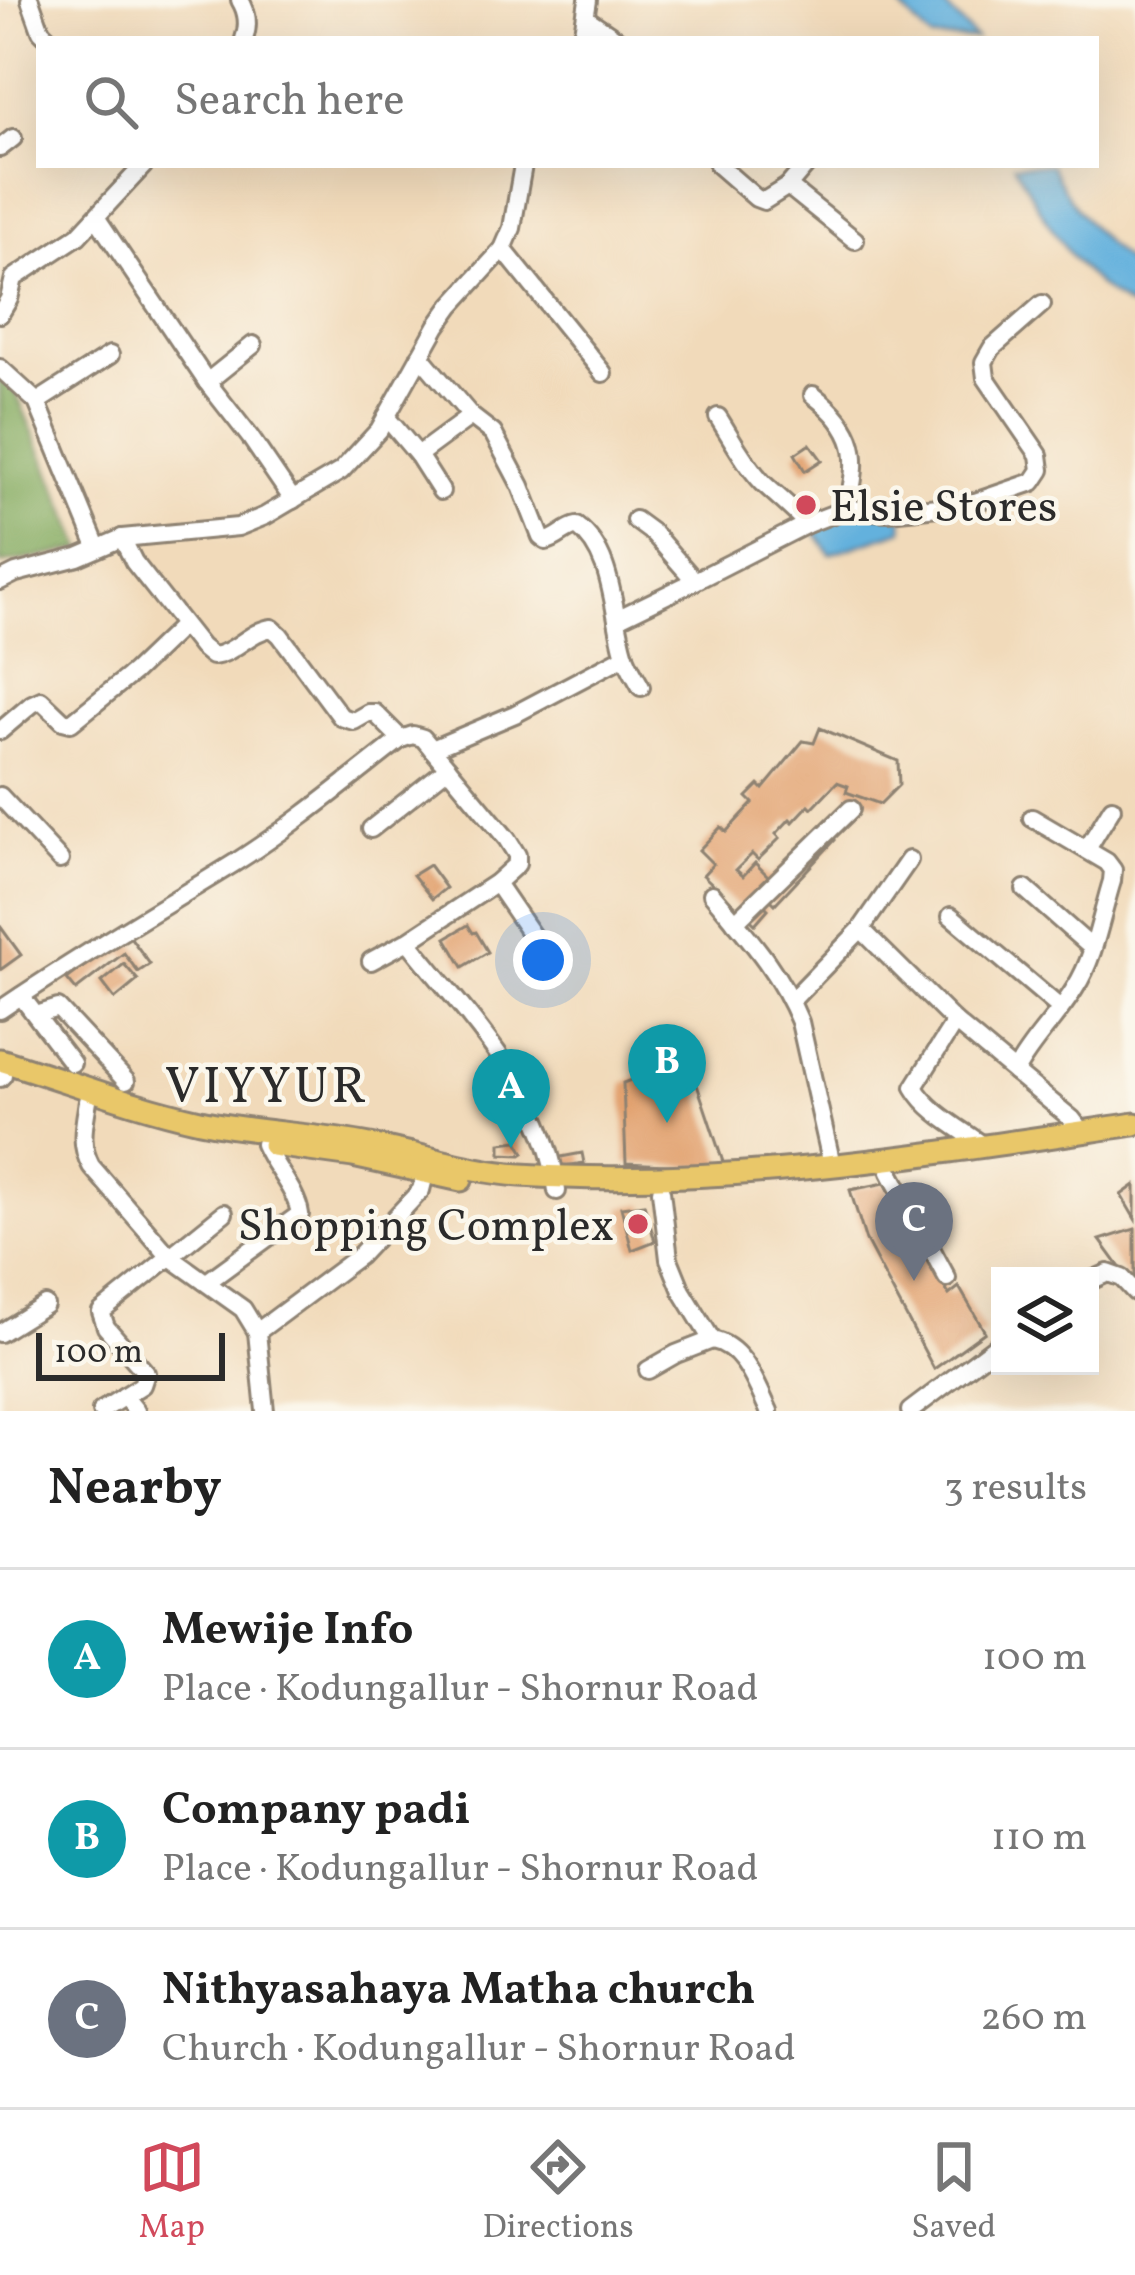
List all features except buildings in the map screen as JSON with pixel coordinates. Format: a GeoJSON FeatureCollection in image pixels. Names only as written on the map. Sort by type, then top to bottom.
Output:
{"type":"FeatureCollection","features":[{"type":"Feature","properties":{"kind":"main road"},"geometry":{"type":"LineString","coordinates":[[1,1072],[199,1120],[377,1146],[465,1169],[557,1184],[662,1191],[771,1186],[1135,1138]]}},
{"type":"Feature","properties":{"kind":"main road"},"geometry":{"type":"LineString","coordinates":[[1,1072],[199,1133],[353,1156],[510,1189],[832,1165],[1135,1124]]}},
{"type":"Feature","properties":{"kind":"street"},"geometry":{"type":"LineString","coordinates":[[30,0],[45,36]]}},
{"type":"Feature","properties":{"kind":"street"},"geometry":{"type":"LineString","coordinates":[[240,0],[246,10],[245,36]]}},
{"type":"Feature","properties":{"kind":"street"},"geometry":{"type":"LineString","coordinates":[[582,6],[614,36]]}},
{"type":"Feature","properties":{"kind":"street"},"geometry":{"type":"LineString","coordinates":[[0,314],[14,278],[78,236],[141,168]]}},
{"type":"Feature","properties":{"kind":"street"},"geometry":{"type":"LineString","coordinates":[[0,581],[122,538],[238,527],[341,471],[379,430],[461,293],[503,249],[512,228],[522,168]]}},
{"type":"Feature","properties":{"kind":"street"},"geometry":{"type":"LineString","coordinates":[[721,168],[764,201],[788,186],[803,168]]}},
{"type":"Feature","properties":{"kind":"street"},"geometry":{"type":"LineString","coordinates":[[788,186],[855,240]]}},
{"type":"Feature","properties":{"kind":"street"},"geometry":{"type":"LineString","coordinates":[[96,217],[293,500]]}},
{"type":"Feature","properties":{"kind":"street"},"geometry":{"type":"LineString","coordinates":[[503,249],[603,373]]}},
{"type":"Feature","properties":{"kind":"street"},"geometry":{"type":"LineString","coordinates":[[617,619],[846,509],[888,512],[969,504],[1033,482],[1041,470],[1040,455],[986,378],[984,362],[992,348],[1042,304]]}},
{"type":"Feature","properties":{"kind":"street"},"geometry":{"type":"LineString","coordinates":[[207,382],[253,345]]}},
{"type":"Feature","properties":{"kind":"street"},"geometry":{"type":"LineString","coordinates":[[37,402],[110,356]]}},
{"type":"Feature","properties":{"kind":"street"},"geometry":{"type":"LineString","coordinates":[[420,356],[471,416],[494,433],[541,537],[552,540],[577,526],[584,530],[613,588],[625,656],[641,687]]}},
{"type":"Feature","properties":{"kind":"street"},"geometry":{"type":"LineString","coordinates":[[0,368],[37,402],[97,547]]}},
{"type":"Feature","properties":{"kind":"street"},"geometry":{"type":"LineString","coordinates":[[813,395],[835,412],[852,443],[856,478],[846,509]]}},
{"type":"Feature","properties":{"kind":"street"},"geometry":{"type":"LineString","coordinates":[[418,455],[471,416]]}},
{"type":"Feature","properties":{"kind":"street"},"geometry":{"type":"LineString","coordinates":[[386,417],[441,491]]}},
{"type":"Feature","properties":{"kind":"street"},"geometry":{"type":"LineString","coordinates":[[718,417],[763,483],[807,524]]}},
{"type":"Feature","properties":{"kind":"street"},"geometry":{"type":"LineString","coordinates":[[635,520],[695,581]]}},
{"type":"Feature","properties":{"kind":"street"},"geometry":{"type":"LineString","coordinates":[[122,538],[134,562],[212,656],[223,655],[272,628],[341,717],[354,721],[375,713],[400,740]]}},
{"type":"Feature","properties":{"kind":"street"},"geometry":{"type":"LineString","coordinates":[[0,731],[40,700],[63,721],[76,720],[183,625]]}},
{"type":"Feature","properties":{"kind":"street"},"geometry":{"type":"LineString","coordinates":[[432,749],[515,714],[625,656]]}},
{"type":"Feature","properties":{"kind":"street"},"geometry":{"type":"LineString","coordinates":[[0,1010],[238,860],[413,735],[423,738],[448,768],[517,855],[517,864],[496,883],[371,961]]}},
{"type":"Feature","properties":{"kind":"street"},"geometry":{"type":"LineString","coordinates":[[371,829],[448,768]]}},
{"type":"Feature","properties":{"kind":"street"},"geometry":{"type":"LineString","coordinates":[[0,796],[60,860]]}},
{"type":"Feature","properties":{"kind":"street"},"geometry":{"type":"LineString","coordinates":[[1087,849],[1112,808]]}},
{"type":"Feature","properties":{"kind":"street"},"geometry":{"type":"LineString","coordinates":[[735,922],[851,809]]}},
{"type":"Feature","properties":{"kind":"street"},"geometry":{"type":"LineString","coordinates":[[1015,1072],[1027,1048],[1081,978],[1113,870],[1087,849],[1032,818]]}},
{"type":"Feature","properties":{"kind":"street"},"geometry":{"type":"LineString","coordinates":[[791,1001],[861,929],[909,860]]}},
{"type":"Feature","properties":{"kind":"street"},"geometry":{"type":"LineString","coordinates":[[496,883],[548,959]]}},
{"type":"Feature","properties":{"kind":"street"},"geometry":{"type":"LineString","coordinates":[[1025,889],[1092,948]]}},
{"type":"Feature","properties":{"kind":"street"},"geometry":{"type":"LineString","coordinates":[[712,895],[765,956],[791,1001],[800,1022],[832,1165]]}},
{"type":"Feature","properties":{"kind":"street"},"geometry":{"type":"LineString","coordinates":[[951,916],[1060,1008]]}},
{"type":"Feature","properties":{"kind":"street"},"geometry":{"type":"LineString","coordinates":[[861,929],[955,1022],[1082,1132]]}},
{"type":"Feature","properties":{"kind":"street"},"geometry":{"type":"LineString","coordinates":[[408,940],[518,1081],[547,1143],[557,1184]]}},
{"type":"Feature","properties":{"kind":"street"},"geometry":{"type":"LineString","coordinates":[[21,996],[72,1063]]}},
{"type":"Feature","properties":{"kind":"street"},"geometry":{"type":"LineString","coordinates":[[36,1015],[58,1008],[126,1082]]}},
{"type":"Feature","properties":{"kind":"street"},"geometry":{"type":"LineString","coordinates":[[955,1022],[914,1087],[944,1118],[984,1146]]}},
{"type":"Feature","properties":{"kind":"street"},"geometry":{"type":"LineString","coordinates":[[88,1101],[81,1141],[91,1166],[170,1257],[243,1309],[257,1332],[265,1411]]}},
{"type":"Feature","properties":{"kind":"street"},"geometry":{"type":"LineString","coordinates":[[207,1282],[299,1214],[299,1204],[264,1144]]}},
{"type":"Feature","properties":{"kind":"street"},"geometry":{"type":"LineString","coordinates":[[890,1172],[947,1278]]}},
{"type":"Feature","properties":{"kind":"street"},"geometry":{"type":"LineString","coordinates":[[257,1332],[358,1256],[421,1190],[425,1174]]}},
{"type":"Feature","properties":{"kind":"street"},"geometry":{"type":"LineString","coordinates":[[662,1191],[669,1259],[712,1340]]}},
{"type":"Feature","properties":{"kind":"street"},"geometry":{"type":"LineString","coordinates":[[101,1411],[130,1404],[146,1373],[106,1327],[101,1312],[224,1213]]}},
{"type":"Feature","properties":{"kind":"street"},"geometry":{"type":"LineString","coordinates":[[1099,1277],[1108,1273],[1122,1278],[1135,1292]]}},
{"type":"Feature","properties":{"kind":"street"},"geometry":{"type":"LineString","coordinates":[[0,1333],[45,1305]]}},
{"type":"Feature","properties":{"kind":"street"},"geometry":{"type":"LineString","coordinates":[[649,1370],[712,1340],[724,1342],[734,1348],[769,1411]]}},
{"type":"Feature","properties":{"kind":"street"},"geometry":{"type":"LineString","coordinates":[[919,1408],[991,1349]]}},
{"type":"Feature","properties":{"kind":"green space"},"geometry":{"type":"Polygon","coordinates":[[[0,374],[14,388],[83,549],[0,564],[0,374]]]}},
{"type":"Feature","properties":{"kind":"water"},"geometry":{"type":"Polygon","coordinates":[[[894,0],[939,0],[973,36],[928,36],[894,0]]]}},
{"type":"Feature","properties":{"kind":"water"},"geometry":{"type":"Polygon","coordinates":[[[1016,168],[1053,168],[1087,222],[1135,269],[1135,310],[1095,282],[1051,227],[1016,168]]]}},
{"type":"Feature","properties":{"kind":"water"},"geometry":{"type":"Polygon","coordinates":[[[846,513],[902,513],[903,530],[830,554],[811,526],[846,513]]]}},
{"type":"Feature","properties":{"kind":"place","name":"Elsie Stores"},"geometry":{"type":"Point","coordinates":[806,505]}},
{"type":"Feature","properties":{"kind":"place","name":"Company padi"},"geometry":{"type":"Point","coordinates":[667,1123]}},
{"type":"Feature","properties":{"kind":"place","name":"Mewije Info"},"geometry":{"type":"Point","coordinates":[511,1148]}},
{"type":"Feature","properties":{"kind":"place","name":"Shopping Complex"},"geometry":{"type":"Point","coordinates":[638,1224]}},
{"type":"Feature","properties":{"kind":"place","name":"Nithyasahaya Matha church"},"geometry":{"type":"Point","coordinates":[914,1281]}},
{"type":"Feature","properties":{"kind":"district","name":"VIYYUR"},"geometry":{"type":"Point","coordinates":[267,1084]}}]}
